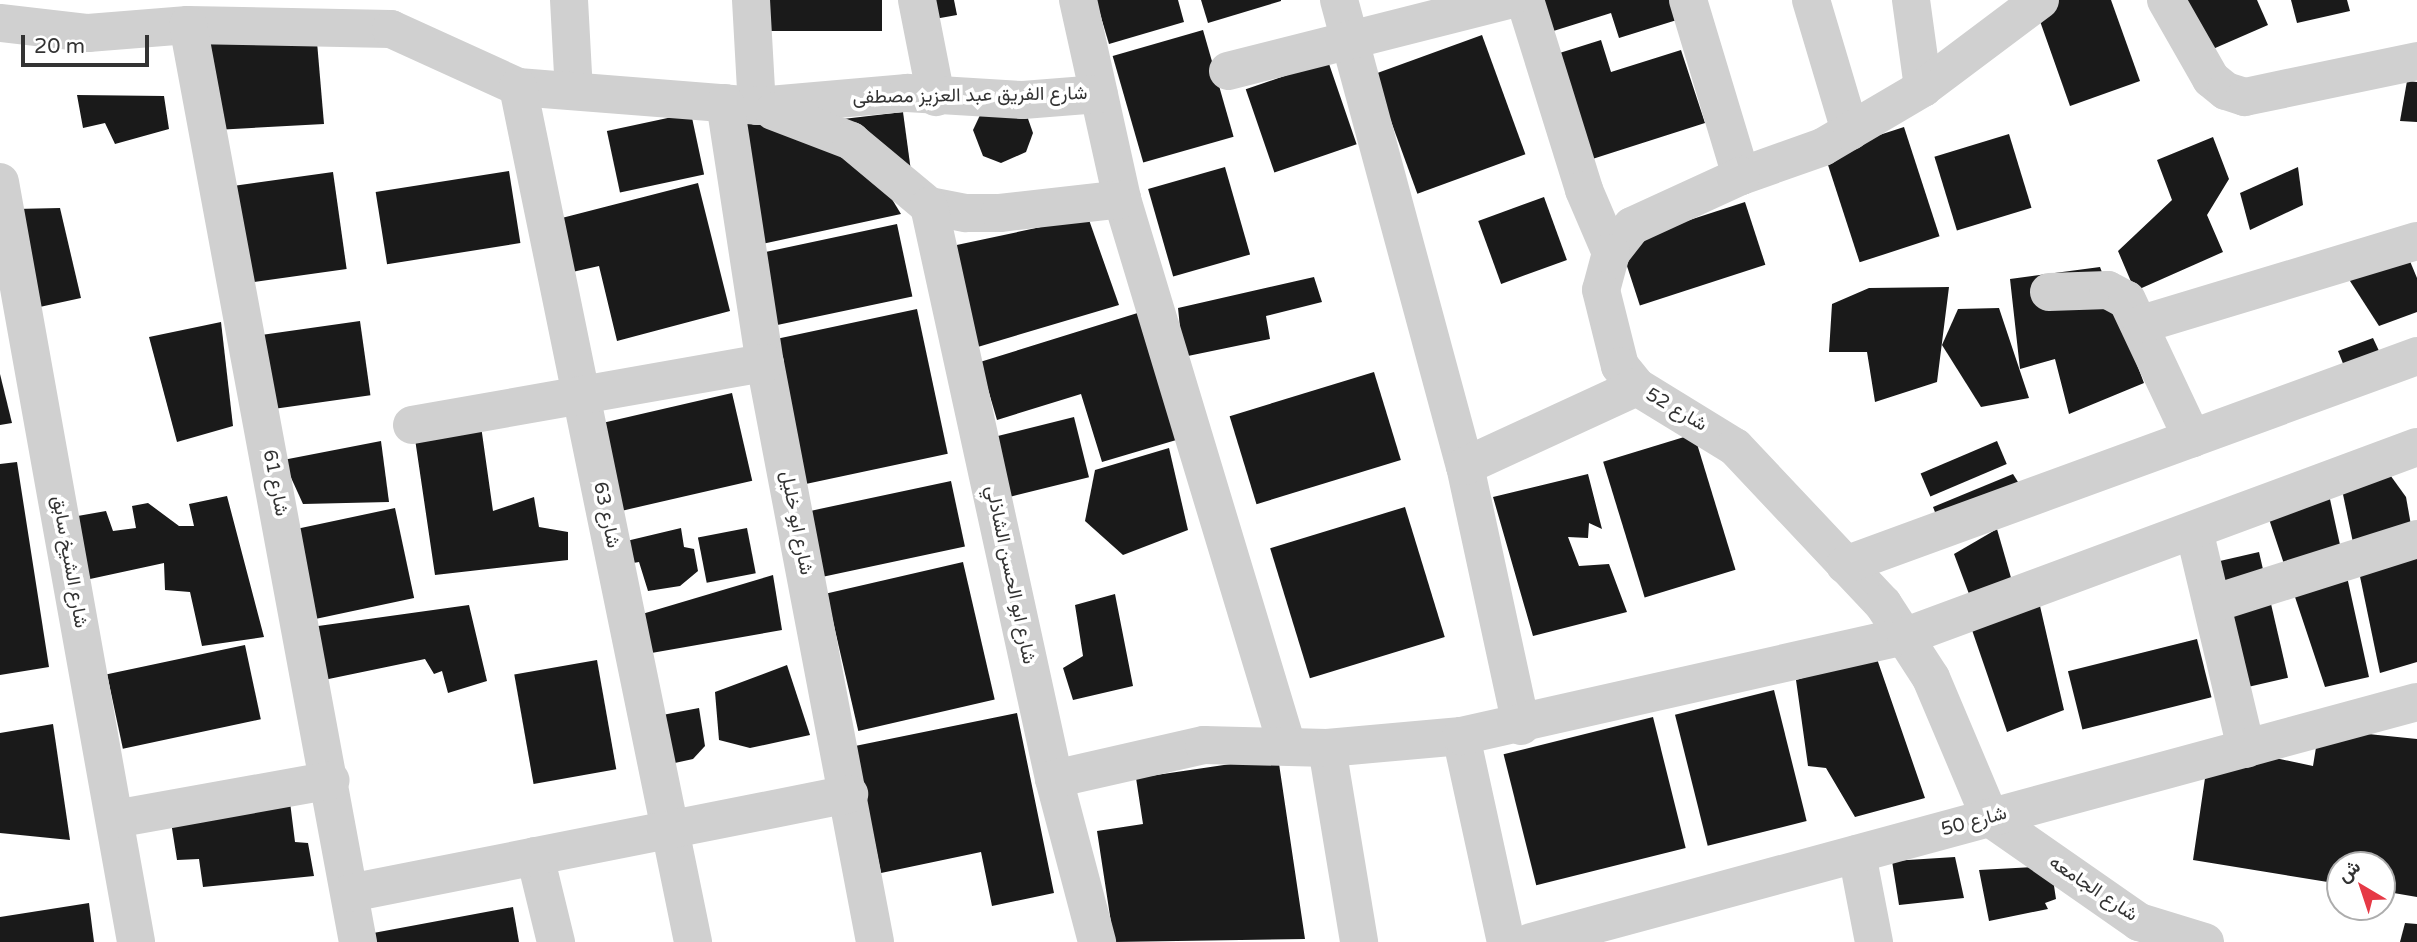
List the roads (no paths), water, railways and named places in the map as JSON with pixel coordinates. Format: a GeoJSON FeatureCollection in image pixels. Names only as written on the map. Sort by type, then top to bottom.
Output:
{"type":"FeatureCollection","features":[{"type":"Feature","properties":{"kind":"street"},"geometry":{"type":"LineString","coordinates":[[569,0],[574,92]]}},
{"type":"Feature","properties":{"kind":"street","name":"شارع ابو خليل"},"geometry":{"type":"LineString","coordinates":[[751,0],[741,105],[765,363],[875,942]]}},
{"type":"Feature","properties":{"kind":"street"},"geometry":{"type":"LineString","coordinates":[[917,0],[936,97]]}},
{"type":"Feature","properties":{"kind":"street"},"geometry":{"type":"LineString","coordinates":[[1078,0],[1122,199],[1287,746]]}},
{"type":"Feature","properties":{"kind":"street"},"geometry":{"type":"LineString","coordinates":[[1339,0],[1465,466],[1521,726]]}},
{"type":"Feature","properties":{"kind":"street"},"geometry":{"type":"LineString","coordinates":[[1228,71],[1508,0]]}},
{"type":"Feature","properties":{"kind":"street"},"geometry":{"type":"LineString","coordinates":[[1525,0],[1584,191],[1611,253]]}},
{"type":"Feature","properties":{"kind":"street"},"geometry":{"type":"LineString","coordinates":[[1688,0],[1741,176]]}},
{"type":"Feature","properties":{"kind":"street"},"geometry":{"type":"LineString","coordinates":[[1811,0],[1850,131]]}},
{"type":"Feature","properties":{"kind":"street"},"geometry":{"type":"LineString","coordinates":[[1911,0],[1923,88]]}},
{"type":"Feature","properties":{"kind":"street","name":"شارع 52"},"geometry":{"type":"LineString","coordinates":[[1990,818],[1931,678],[1906,636],[1845,565],[1735,447],[1637,387],[1620,366],[1608,327],[1601,290],[1611,253],[1632,226],[1741,176],[1823,147],[1923,88],[2040,0]]}},
{"type":"Feature","properties":{"kind":"street"},"geometry":{"type":"LineString","coordinates":[[2166,0],[2211,79],[2226,91],[2245,97],[2417,61]]}},
{"type":"Feature","properties":{"kind":"street","name":"شارع الفريق عبد العزيز مصطفى"},"geometry":{"type":"LineString","coordinates":[[0,23],[88,33],[135,31],[148,13],[188,25],[392,14],[518,87],[741,105],[907,93],[936,97],[1023,100],[1099,94]]}},
{"type":"Feature","properties":{"kind":"street","name":"شارع 61"},"geometry":{"type":"LineString","coordinates":[[188,25],[331,780],[358,942]]}},
{"type":"Feature","properties":{"kind":"street","name":"شارع 63"},"geometry":{"type":"LineString","coordinates":[[518,87],[693,942]]}},
{"type":"Feature","properties":{"kind":"street","name":"شارع الفريق عبد العزيز مصطفى"},"geometry":{"type":"LineString","coordinates":[[741,105],[851,141],[929,206],[966,213],[1000,213],[1122,199]]}},
{"type":"Feature","properties":{"kind":"street","name":"شارع الشيخ سابق"},"geometry":{"type":"LineString","coordinates":[[0,182],[136,942]]}},
{"type":"Feature","properties":{"kind":"street","name":"شارع ابو الحسن الشاذلي"},"geometry":{"type":"LineString","coordinates":[[929,206],[1054,779],[1097,942]]}},
{"type":"Feature","properties":{"kind":"street"},"geometry":{"type":"LineString","coordinates":[[2142,324],[2417,241]]}},
{"type":"Feature","properties":{"kind":"street"},"geometry":{"type":"LineString","coordinates":[[2049,292],[2108,290],[2127,300],[2142,324],[2192,438]]}},
{"type":"Feature","properties":{"kind":"street"},"geometry":{"type":"LineString","coordinates":[[1845,565],[2417,356]]}},
{"type":"Feature","properties":{"kind":"street"},"geometry":{"type":"LineString","coordinates":[[412,425],[581,393],[765,363]]}},
{"type":"Feature","properties":{"kind":"street"},"geometry":{"type":"LineString","coordinates":[[1465,466],[1637,387]]}},
{"type":"Feature","properties":{"kind":"street"},"geometry":{"type":"LineString","coordinates":[[1054,779],[1203,745],[1327,748],[1461,736],[1521,726],[1906,636],[2417,447]]}},
{"type":"Feature","properties":{"kind":"street"},"geometry":{"type":"LineString","coordinates":[[2194,530],[2246,749]]}},
{"type":"Feature","properties":{"kind":"street"},"geometry":{"type":"LineString","coordinates":[[2212,604],[2417,538]]}},
{"type":"Feature","properties":{"kind":"street","name":"شارع 50"},"geometry":{"type":"LineString","coordinates":[[1531,942],[2417,702]]}},
{"type":"Feature","properties":{"kind":"street"},"geometry":{"type":"LineString","coordinates":[[1461,736],[1506,942]]}},
{"type":"Feature","properties":{"kind":"street"},"geometry":{"type":"LineString","coordinates":[[1327,748],[1360,942]]}},
{"type":"Feature","properties":{"kind":"street"},"geometry":{"type":"LineString","coordinates":[[115,819],[331,780]]}},
{"type":"Feature","properties":{"kind":"street"},"geometry":{"type":"LineString","coordinates":[[350,893],[849,794]]}},
{"type":"Feature","properties":{"kind":"street","name":"شارع الجامعه"},"geometry":{"type":"LineString","coordinates":[[1990,818],[2141,932],[2205,942]]}},
{"type":"Feature","properties":{"kind":"street"},"geometry":{"type":"LineString","coordinates":[[1857,854],[1874,942]]}},
{"type":"Feature","properties":{"kind":"street"},"geometry":{"type":"LineString","coordinates":[[536,856],[556,942]]}}]}
